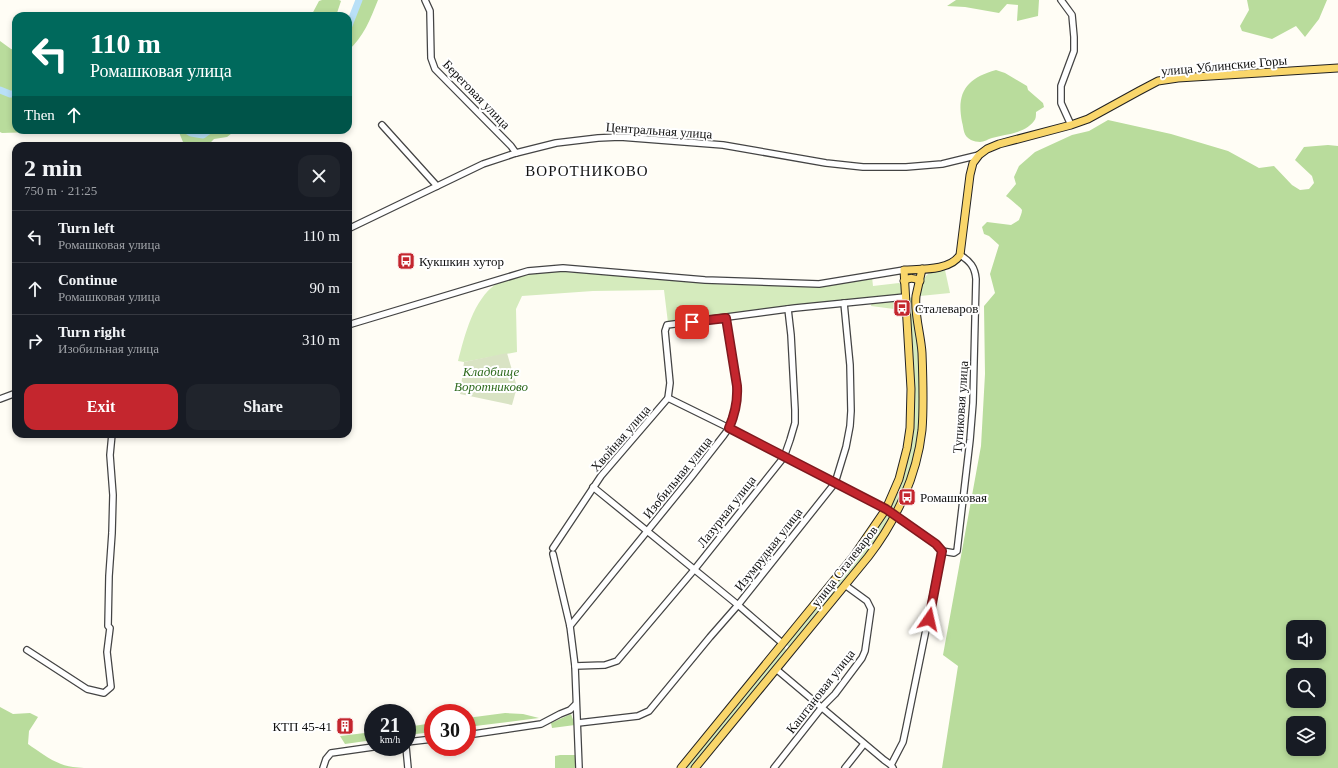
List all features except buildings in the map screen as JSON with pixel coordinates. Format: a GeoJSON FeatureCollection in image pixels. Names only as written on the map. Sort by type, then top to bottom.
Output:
{"type":"FeatureCollection","features":[{"type":"Feature","properties":{"kind":"main road","name":"улица Ублинские Горы"},"geometry":{"type":"LineString","coordinates":[[979,155],[987,149],[999,144],[1088,119],[1158,81],[1178,78],[1338,68]]}},
{"type":"Feature","properties":{"kind":"main road"},"geometry":{"type":"LineString","coordinates":[[904,270],[947,266],[957,260],[960,255],[970,175],[973,163],[979,155]]}},
{"type":"Feature","properties":{"kind":"main road","name":"улица Сталеваров"},"geometry":{"type":"LineString","coordinates":[[695,768],[882,540],[896,516],[918,454],[922,430],[923,375],[916,296],[922,269]]}},
{"type":"Feature","properties":{"kind":"main road","name":"улица Сталеваров"},"geometry":{"type":"LineString","coordinates":[[681,768],[853,557],[886,509],[903,465],[910,428],[911,390],[904,270]]}},
{"type":"Feature","properties":{"kind":"main road"},"geometry":{"type":"LineString","coordinates":[[904,281],[912,278],[920,281]]}},
{"type":"Feature","properties":{"kind":"main road"},"geometry":{"type":"LineString","coordinates":[[905,296],[916,296]]}},
{"type":"Feature","properties":{"kind":"main road"},"geometry":{"type":"LineString","coordinates":[[886,509],[896,516]]}},
{"type":"Feature","properties":{"kind":"main road"},"geometry":{"type":"LineString","coordinates":[[782,643],[791,650]]}},
{"type":"Feature","properties":{"kind":"street","name":"Береговая улица"},"geometry":{"type":"LineString","coordinates":[[425,0],[430,11],[432,58],[435,69],[512,146],[516,153]]}},
{"type":"Feature","properties":{"kind":"street"},"geometry":{"type":"LineString","coordinates":[[1061,0],[1072,15],[1074,37],[1074,51],[1061,86],[1061,103],[1071,125]]}},
{"type":"Feature","properties":{"kind":"street"},"geometry":{"type":"LineString","coordinates":[[382,125],[438,186]]}},
{"type":"Feature","properties":{"kind":"street","name":"Центральная улица"},"geometry":{"type":"LineString","coordinates":[[352,227],[483,164],[516,153],[556,143],[598,138],[620,137],[723,146],[826,163],[863,167],[906,167],[942,164],[961,159]]}},
{"type":"Feature","properties":{"kind":"street","name":"улица Ублинские Горы"},"geometry":{"type":"LineString","coordinates":[[961,159],[979,155]]}},
{"type":"Feature","properties":{"kind":"street","name":"Тупиковая улица"},"geometry":{"type":"LineString","coordinates":[[942,551],[954,553],[956,551],[973,404],[976,279],[975,270],[971,263],[960,255]]}},
{"type":"Feature","properties":{"kind":"street"},"geometry":{"type":"LineString","coordinates":[[352,323],[528,271],[563,268],[705,280],[819,284],[904,270]]}},
{"type":"Feature","properties":{"kind":"street"},"geometry":{"type":"LineString","coordinates":[[886,509],[668,398],[670,383],[665,328],[671,324],[905,296]]}},
{"type":"Feature","properties":{"kind":"street","name":"Изумрудная улица"},"geometry":{"type":"LineString","coordinates":[[578,723],[638,716],[649,711],[738,605],[834,483],[846,447],[851,411],[850,365],[844,303]]}},
{"type":"Feature","properties":{"kind":"street","name":"Лазурная улица"},"geometry":{"type":"LineString","coordinates":[[575,666],[605,665],[617,661],[694,570],[784,457],[794,423],[795,410],[788,309]]}},
{"type":"Feature","properties":{"kind":"street","name":"Изобильная улица"},"geometry":{"type":"LineString","coordinates":[[570,626],[692,476],[729,428],[734,416],[738,396],[726,318]]}},
{"type":"Feature","properties":{"kind":"street"},"geometry":{"type":"LineString","coordinates":[[0,398],[12,394]]}},
{"type":"Feature","properties":{"kind":"street","name":"Хвойная улица"},"geometry":{"type":"LineString","coordinates":[[578,768],[578,723],[575,705],[575,666],[570,626],[553,551],[593,487],[668,398]]}},
{"type":"Feature","properties":{"kind":"street"},"geometry":{"type":"LineString","coordinates":[[27,650],[87,690],[104,693],[110,686],[107,652],[110,628],[108,626],[109,576],[113,495],[110,455],[112,438]]}},
{"type":"Feature","properties":{"kind":"street"},"geometry":{"type":"LineString","coordinates":[[593,487],[738,605],[782,643]]}},
{"type":"Feature","properties":{"kind":"street"},"geometry":{"type":"LineString","coordinates":[[776,669],[892,766],[903,742],[942,551],[936,544],[896,516]]}},
{"type":"Feature","properties":{"kind":"street","name":"Каштановая улица"},"geometry":{"type":"LineString","coordinates":[[774,768],[822,707],[835,694],[857,665],[865,651],[871,609],[867,601],[845,585]]}},
{"type":"Feature","properties":{"kind":"street"},"geometry":{"type":"LineString","coordinates":[[476,734],[541,724],[570,710],[575,705]]}},
{"type":"Feature","properties":{"kind":"street"},"geometry":{"type":"LineString","coordinates":[[844,768],[864,744]]}},
{"type":"Feature","properties":{"kind":"street"},"geometry":{"type":"LineString","coordinates":[[323,768],[328,755],[331,753],[364,748]]}},
{"type":"Feature","properties":{"kind":"street"},"geometry":{"type":"LineString","coordinates":[[407,756],[408,768]]}},
{"type":"Feature","properties":{"kind":"green space"},"geometry":{"type":"Polygon","coordinates":[[[356,0],[378,0],[362,34],[352,47],[352,12],[356,0]]]}},
{"type":"Feature","properties":{"kind":"green space"},"geometry":{"type":"Polygon","coordinates":[[[956,0],[1039,0],[1038,16],[1017,21],[1018,5],[1007,4],[999,13],[965,7],[947,6],[956,0]]]}},
{"type":"Feature","properties":{"kind":"green space"},"geometry":{"type":"Polygon","coordinates":[[[1247,0],[1327,0],[1319,19],[1305,37],[1296,26],[1272,39],[1242,31],[1240,26],[1249,10],[1247,0]]]}},
{"type":"Feature","properties":{"kind":"green space"},"geometry":{"type":"Polygon","coordinates":[[[319,1],[341,1],[337,12],[313,12],[319,1]]]}},
{"type":"Feature","properties":{"kind":"green space"},"geometry":{"type":"Polygon","coordinates":[[[0,41],[12,49],[12,133],[0,132],[0,41]]]}},
{"type":"Feature","properties":{"kind":"green space"},"geometry":{"type":"Polygon","coordinates":[[[996,70],[1005,73],[1027,86],[1028,90],[1043,103],[1044,107],[1036,112],[1034,121],[1025,129],[978,142],[968,138],[965,134],[961,111],[962,94],[971,82],[978,77],[996,70]]]}},
{"type":"Feature","properties":{"kind":"green space"},"geometry":{"type":"Polygon","coordinates":[[[1108,120],[1171,134],[1228,151],[1259,168],[1274,166],[1292,185],[1300,190],[1309,189],[1314,183],[1312,176],[1295,160],[1304,147],[1328,145],[1338,146],[1338,768],[942,768],[958,666],[943,655],[981,446],[985,374],[984,306],[995,293],[990,274],[999,245],[989,236],[984,234],[982,227],[987,222],[1011,225],[1019,220],[1022,210],[1006,196],[1016,184],[1014,177],[1019,166],[1035,152],[1072,135],[1089,131],[1108,120]]]}},
{"type":"Feature","properties":{"kind":"green space"},"geometry":{"type":"Polygon","coordinates":[[[180,134],[231,134],[227,137],[214,139],[211,142],[183,142],[180,134]]]}},
{"type":"Feature","properties":{"kind":"green space"},"geometry":{"type":"Polygon","coordinates":[[[945,270],[950,293],[920,296],[922,284],[926,276],[932,272],[945,270]]]}},
{"type":"Feature","properties":{"kind":"green space"},"geometry":{"type":"Polygon","coordinates":[[[547,271],[633,276],[713,284],[780,286],[819,286],[872,277],[873,286],[899,283],[901,284],[903,292],[900,295],[668,323],[664,290],[593,291],[522,296],[516,309],[517,352],[464,362],[458,361],[471,319],[481,299],[488,291],[496,284],[506,280],[547,271]]]}},
{"type":"Feature","properties":{"kind":"green space"},"geometry":{"type":"Polygon","coordinates":[[[913,297],[921,383],[918,441],[908,478],[894,512],[889,508],[911,435],[909,298],[913,297]]]}},
{"type":"Feature","properties":{"kind":"green space"},"geometry":{"type":"Polygon","coordinates":[[[902,300],[904,317],[894,309],[871,306],[872,301],[902,300]]]}},
{"type":"Feature","properties":{"kind":"green space","name":"Кладбище Воротниково"},"geometry":{"type":"Polygon","coordinates":[[[507,353],[517,387],[512,405],[460,394],[464,362],[507,353]]]}},
{"type":"Feature","properties":{"kind":"green space"},"geometry":{"type":"Polygon","coordinates":[[[888,512],[892,514],[884,532],[789,647],[786,644],[870,538],[888,512]]]}},
{"type":"Feature","properties":{"kind":"green space"},"geometry":{"type":"Polygon","coordinates":[[[784,647],[787,651],[692,768],[683,768],[784,647]]]}},
{"type":"Feature","properties":{"kind":"green space"},"geometry":{"type":"Polygon","coordinates":[[[0,707],[13,714],[30,713],[38,717],[29,731],[28,744],[43,755],[61,764],[78,768],[0,768],[0,707]]]}},
{"type":"Feature","properties":{"kind":"green space"},"geometry":{"type":"Polygon","coordinates":[[[505,713],[523,714],[539,718],[476,726],[476,717],[505,713]]]}},
{"type":"Feature","properties":{"kind":"green space"},"geometry":{"type":"Polygon","coordinates":[[[571,714],[575,725],[552,728],[551,723],[571,714]]]}},
{"type":"Feature","properties":{"kind":"green space"},"geometry":{"type":"Polygon","coordinates":[[[424,724],[424,733],[416,734],[416,726],[424,724]]]}},
{"type":"Feature","properties":{"kind":"green space"},"geometry":{"type":"Polygon","coordinates":[[[364,733],[364,741],[345,744],[340,736],[364,733]]]}},
{"type":"Feature","properties":{"kind":"green space"},"geometry":{"type":"Polygon","coordinates":[[[575,755],[575,768],[555,768],[555,756],[575,755]]]}},
{"type":"Feature","properties":{"kind":"waterway"},"geometry":{"type":"LineString","coordinates":[[352,18],[359,0]]}},
{"type":"Feature","properties":{"kind":"waterway"},"geometry":{"type":"LineString","coordinates":[[0,90],[12,94]]}},
{"type":"Feature","properties":{"kind":"waterway"},"geometry":{"type":"LineString","coordinates":[[197,134],[204,134]]}},
{"type":"Feature","properties":{"kind":"place","name":"Кукшкин хутор"},"geometry":{"type":"Point","coordinates":[406,261]}},
{"type":"Feature","properties":{"kind":"place","name":"Сталеваров"},"geometry":{"type":"Point","coordinates":[902,308]}},
{"type":"Feature","properties":{"kind":"place","name":"Ромашковая"},"geometry":{"type":"Point","coordinates":[907,497]}},
{"type":"Feature","properties":{"kind":"place","name":"КТП 45-41"},"geometry":{"type":"Point","coordinates":[345,726]}},
{"type":"Feature","properties":{"kind":"district","name":"ВОРОТНИКОВО"},"geometry":{"type":"Point","coordinates":[587,171]}},
{"type":"Feature","properties":{"kind":"route"},"geometry":{"type":"LineString","coordinates":[[692,322],[726,318],[738,396],[734,416],[729,428],[886,509],[936,544],[942,551],[929,619]]}}]}
